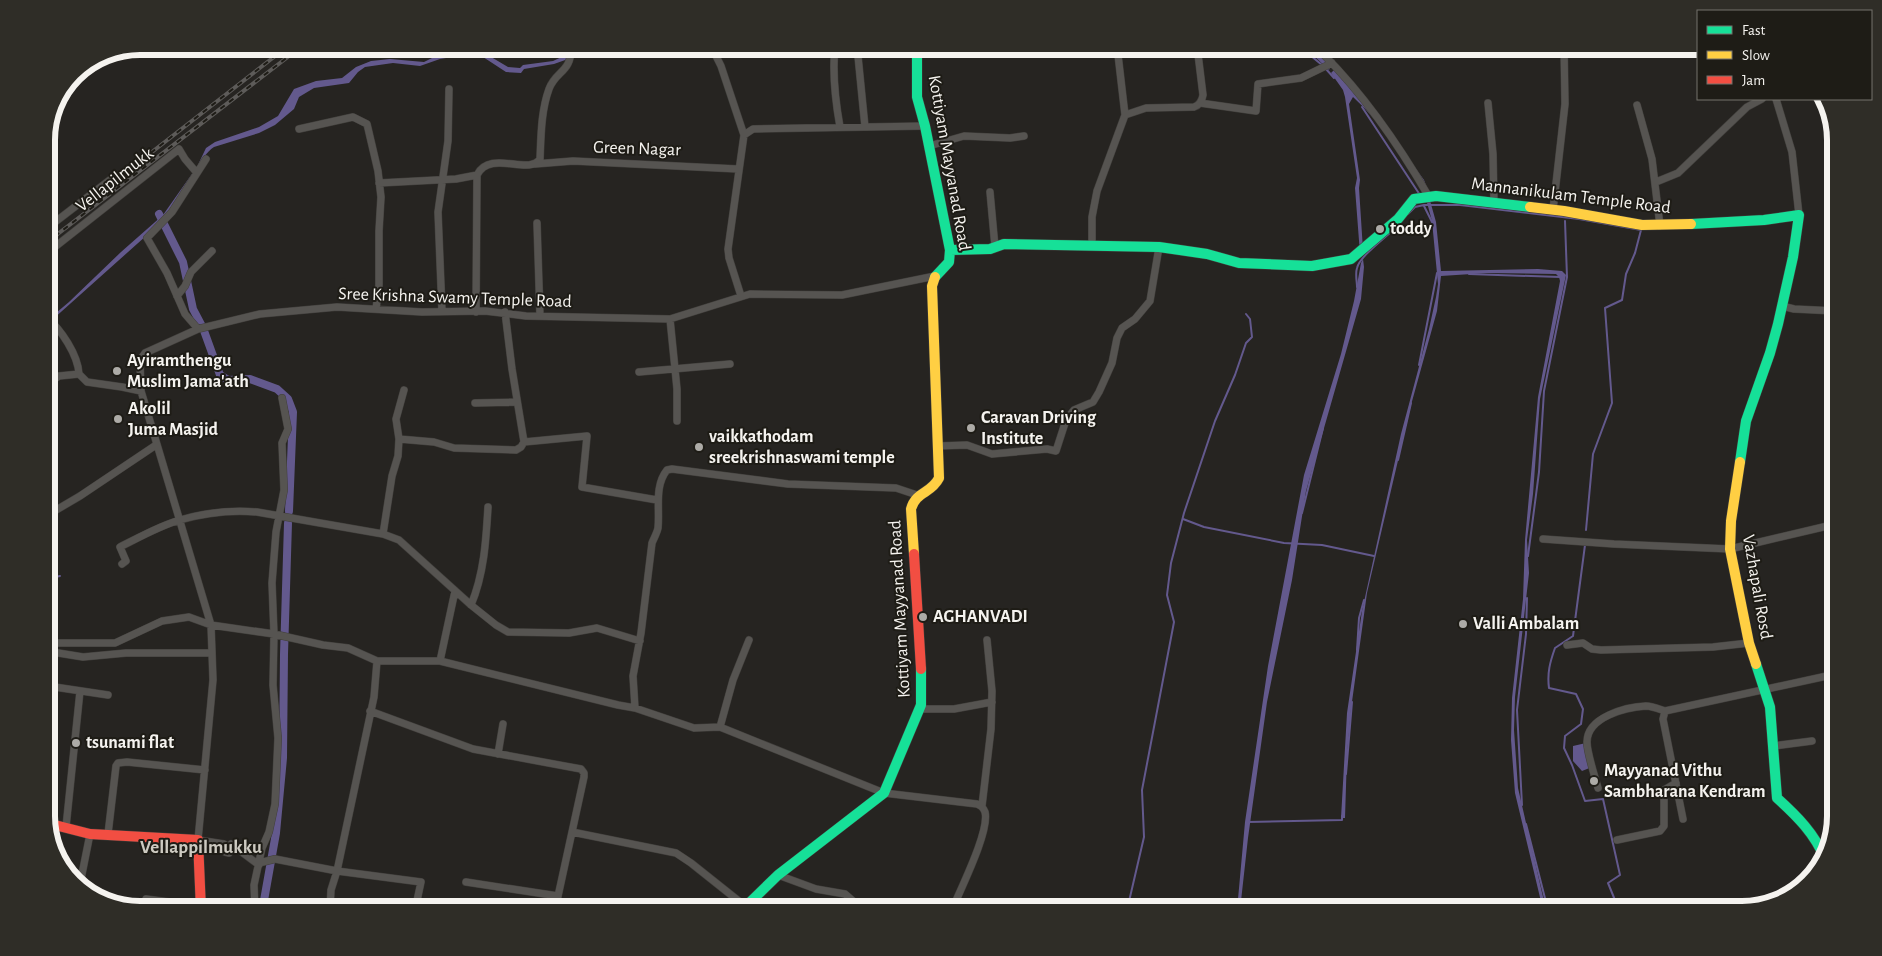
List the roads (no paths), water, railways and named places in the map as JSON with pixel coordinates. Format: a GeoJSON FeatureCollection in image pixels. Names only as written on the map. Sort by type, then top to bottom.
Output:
{"type":"FeatureCollection","features":[{"type":"Feature","properties":{"kind":"street"},"geometry":{"type":"LineString","coordinates":[[535,164],[540,158],[543,110],[549,87],[569,64],[570,55]]}},
{"type":"Feature","properties":{"kind":"street"},"geometry":{"type":"LineString","coordinates":[[716,55],[744,135],[728,249],[741,296]]}},
{"type":"Feature","properties":{"kind":"street"},"geometry":{"type":"LineString","coordinates":[[834,55],[834,94],[840,127]]}},
{"type":"Feature","properties":{"kind":"street"},"geometry":{"type":"LineString","coordinates":[[858,55],[865,126]]}},
{"type":"Feature","properties":{"kind":"street","name":"Kottiyam Mayyanad Road"},"geometry":{"type":"LineString","coordinates":[[917,55],[917,98],[925,126],[950,250],[949,262],[935,276]]}},
{"type":"Feature","properties":{"kind":"street"},"geometry":{"type":"LineString","coordinates":[[1092,245],[1092,217],[1097,191],[1125,116],[1118,55]]}},
{"type":"Feature","properties":{"kind":"street"},"geometry":{"type":"LineString","coordinates":[[1125,116],[1146,108],[1194,108],[1200,103],[1203,94],[1198,55]]}},
{"type":"Feature","properties":{"kind":"street"},"geometry":{"type":"LineString","coordinates":[[950,250],[990,248],[1004,244],[1092,245],[1159,247],[1207,254],[1239,263],[1306,266],[1351,259],[1422,198],[1414,172],[1370,108],[1324,55]]}},
{"type":"Feature","properties":{"kind":"street"},"geometry":{"type":"LineString","coordinates":[[1553,210],[1565,104],[1564,55]]}},
{"type":"Feature","properties":{"kind":"street"},"geometry":{"type":"LineString","coordinates":[[1200,103],[1256,112],[1258,84],[1301,78],[1332,63]]}},
{"type":"Feature","properties":{"kind":"street"},"geometry":{"type":"LineString","coordinates":[[442,311],[438,212],[448,141],[449,89]]}},
{"type":"Feature","properties":{"kind":"street"},"geometry":{"type":"LineString","coordinates":[[1656,182],[1678,172],[1747,107],[1760,100]]}},
{"type":"Feature","properties":{"kind":"street"},"geometry":{"type":"LineString","coordinates":[[1776,100],[1792,152],[1800,215],[1794,240],[1794,257],[1782,306],[1794,310],[1827,311]]}},
{"type":"Feature","properties":{"kind":"street"},"geometry":{"type":"LineString","coordinates":[[1488,103],[1493,154],[1494,203]]}},
{"type":"Feature","properties":{"kind":"street"},"geometry":{"type":"LineString","coordinates":[[1637,105],[1652,159],[1660,226]]}},
{"type":"Feature","properties":{"kind":"street"},"geometry":{"type":"LineString","coordinates":[[298,129],[354,117],[367,124],[378,171],[381,197],[379,285],[376,310]]}},
{"type":"Feature","properties":{"kind":"street"},"geometry":{"type":"LineString","coordinates":[[744,135],[753,129],[925,126]]}},
{"type":"Feature","properties":{"kind":"street"},"geometry":{"type":"LineString","coordinates":[[929,146],[964,136],[1010,138],[1024,136]]}},
{"type":"Feature","properties":{"kind":"street","name":"Vellapilmukk"},"geometry":{"type":"LineString","coordinates":[[55,247],[179,149],[185,159],[198,173]]}},
{"type":"Feature","properties":{"kind":"street"},"geometry":{"type":"LineString","coordinates":[[198,329],[185,314],[167,273],[147,238],[172,212],[206,159]]}},
{"type":"Feature","properties":{"kind":"street","name":"Green Nagar"},"geometry":{"type":"LineString","coordinates":[[477,175],[480,169],[488,164],[535,164],[573,161],[738,169]]}},
{"type":"Feature","properties":{"kind":"street"},"geometry":{"type":"LineString","coordinates":[[379,183],[456,179],[477,175],[476,312]]}},
{"type":"Feature","properties":{"kind":"street"},"geometry":{"type":"LineString","coordinates":[[55,222],[115,176]]}},
{"type":"Feature","properties":{"kind":"street"},"geometry":{"type":"LineString","coordinates":[[990,192],[995,247]]}},
{"type":"Feature","properties":{"kind":"street","name":"Mannanikulam Temple Road"},"geometry":{"type":"LineString","coordinates":[[1422,198],[1436,196],[1553,210],[1642,225],[1660,226],[1748,222],[1800,215]]}},
{"type":"Feature","properties":{"kind":"street"},"geometry":{"type":"LineString","coordinates":[[537,223],[540,316]]}},
{"type":"Feature","properties":{"kind":"street"},"geometry":{"type":"LineString","coordinates":[[937,446],[967,445],[992,454],[1047,449],[1056,451],[1066,420],[1074,410],[1093,402],[1099,392],[1112,363],[1117,338],[1122,328],[1135,319],[1150,301],[1159,247]]}},
{"type":"Feature","properties":{"kind":"street"},"geometry":{"type":"LineString","coordinates":[[177,296],[185,286],[191,272],[212,251]]}},
{"type":"Feature","properties":{"kind":"street"},"geometry":{"type":"LineString","coordinates":[[635,708],[633,676],[640,641],[652,543],[658,530],[657,500],[666,471],[672,469],[788,484],[896,488],[917,495],[932,489],[936,485],[938,478],[932,286],[935,276]]}},
{"type":"Feature","properties":{"kind":"street","name":"Sree Krishna Swamy Temple Road"},"geometry":{"type":"LineString","coordinates":[[198,840],[213,680],[211,625],[140,392],[140,360],[146,353],[198,329],[260,314],[336,307],[376,310],[476,312],[485,310],[540,316],[670,320],[750,294],[842,295],[935,276]]}},
{"type":"Feature","properties":{"kind":"street","name":"Vazhapali Rosd"},"geometry":{"type":"LineString","coordinates":[[1782,306],[1770,352],[1746,421],[1732,505],[1730,549],[1749,643],[1770,707],[1778,798],[1801,820],[1821,849]]}},
{"type":"Feature","properties":{"kind":"street"},"geometry":{"type":"LineString","coordinates":[[399,439],[434,442],[454,448],[516,450],[521,447],[524,442],[505,312]]}},
{"type":"Feature","properties":{"kind":"street"},"geometry":{"type":"LineString","coordinates":[[670,320],[675,368],[677,421]]}},
{"type":"Feature","properties":{"kind":"street"},"geometry":{"type":"LineString","coordinates":[[55,328],[68,344],[78,366],[79,374],[87,382],[122,387],[140,392]]}},
{"type":"Feature","properties":{"kind":"street"},"geometry":{"type":"LineString","coordinates":[[639,372],[730,364]]}},
{"type":"Feature","properties":{"kind":"street"},"geometry":{"type":"LineString","coordinates":[[55,379],[59,376],[79,374]]}},
{"type":"Feature","properties":{"kind":"street"},"geometry":{"type":"LineString","coordinates":[[383,534],[392,476],[398,456],[399,439],[396,419],[404,390]]}},
{"type":"Feature","properties":{"kind":"street"},"geometry":{"type":"LineString","coordinates":[[255,901],[254,885],[262,848],[269,832],[275,804],[278,738],[273,686],[274,634],[272,583],[279,515],[284,490],[282,443],[288,429],[282,398]]}},
{"type":"Feature","properties":{"kind":"street"},"geometry":{"type":"LineString","coordinates":[[475,403],[517,402]]}},
{"type":"Feature","properties":{"kind":"street"},"geometry":{"type":"LineString","coordinates":[[524,442],[587,436],[582,487],[657,500]]}},
{"type":"Feature","properties":{"kind":"street"},"geometry":{"type":"LineString","coordinates":[[55,511],[156,445]]}},
{"type":"Feature","properties":{"kind":"street","name":"Kottiyam Mayyanad Road"},"geometry":{"type":"LineString","coordinates":[[751,901],[778,876],[884,793],[919,709],[922,700],[922,683],[911,510],[917,495]]}},
{"type":"Feature","properties":{"kind":"street"},"geometry":{"type":"LineString","coordinates":[[471,605],[483,562],[488,507]]}},
{"type":"Feature","properties":{"kind":"street"},"geometry":{"type":"LineString","coordinates":[[122,564],[126,561],[120,546],[179,520],[203,515],[246,511],[279,515],[383,534],[398,540],[496,626],[508,632],[569,633],[597,628],[640,641]]}},
{"type":"Feature","properties":{"kind":"street"},"geometry":{"type":"LineString","coordinates":[[1543,539],[1730,549],[1827,526]]}},
{"type":"Feature","properties":{"kind":"street"},"geometry":{"type":"LineString","coordinates":[[440,660],[455,591]]}},
{"type":"Feature","properties":{"kind":"street"},"geometry":{"type":"LineString","coordinates":[[55,643],[115,643],[162,621],[189,617],[211,625],[274,634],[323,645],[348,648],[377,660],[440,660],[635,708],[694,728],[720,727],[884,793],[982,806]]}},
{"type":"Feature","properties":{"kind":"street"},"geometry":{"type":"LineString","coordinates":[[720,727],[733,680],[749,640]]}},
{"type":"Feature","properties":{"kind":"street"},"geometry":{"type":"LineString","coordinates":[[956,901],[982,836],[985,816],[982,806],[991,729],[992,702],[987,640]]}},
{"type":"Feature","properties":{"kind":"street"},"geometry":{"type":"LineString","coordinates":[[1568,645],[1583,644],[1592,649],[1601,650],[1713,647],[1749,643]]}},
{"type":"Feature","properties":{"kind":"street"},"geometry":{"type":"LineString","coordinates":[[55,653],[83,658],[126,652],[212,653]]}},
{"type":"Feature","properties":{"kind":"street"},"geometry":{"type":"LineString","coordinates":[[330,901],[331,890],[337,871],[374,697],[377,660]]}},
{"type":"Feature","properties":{"kind":"street"},"geometry":{"type":"LineString","coordinates":[[1598,788],[1587,742],[1594,727],[1606,716],[1618,710],[1648,706],[1664,711],[1827,676]]}},
{"type":"Feature","properties":{"kind":"street"},"geometry":{"type":"LineString","coordinates":[[55,687],[108,695]]}},
{"type":"Feature","properties":{"kind":"street"},"geometry":{"type":"LineString","coordinates":[[66,827],[80,691]]}},
{"type":"Feature","properties":{"kind":"street"},"geometry":{"type":"LineString","coordinates":[[919,709],[954,709],[992,702]]}},
{"type":"Feature","properties":{"kind":"street"},"geometry":{"type":"LineString","coordinates":[[370,711],[473,749],[581,769],[584,777],[557,901]]}},
{"type":"Feature","properties":{"kind":"street"},"geometry":{"type":"LineString","coordinates":[[1664,711],[1663,719],[1683,819]]}},
{"type":"Feature","properties":{"kind":"street"},"geometry":{"type":"LineString","coordinates":[[498,754],[503,724]]}},
{"type":"Feature","properties":{"kind":"street"},"geometry":{"type":"LineString","coordinates":[[1773,746],[1812,740]]}},
{"type":"Feature","properties":{"kind":"street"},"geometry":{"type":"LineString","coordinates":[[108,834],[116,766],[118,763],[127,762],[205,770]]}},
{"type":"Feature","properties":{"kind":"street"},"geometry":{"type":"LineString","coordinates":[[1617,840],[1660,832],[1664,826],[1664,790],[1676,783]]}},
{"type":"Feature","properties":{"kind":"street"},"geometry":{"type":"LineString","coordinates":[[56,825],[90,834],[198,840],[224,844],[226,847],[225,852],[229,853],[231,844],[259,864]]}},
{"type":"Feature","properties":{"kind":"street"},"geometry":{"type":"LineString","coordinates":[[572,832],[676,854],[691,863],[736,901]]}},
{"type":"Feature","properties":{"kind":"street"},"geometry":{"type":"LineString","coordinates":[[81,877],[90,834]]}},
{"type":"Feature","properties":{"kind":"street"},"geometry":{"type":"LineString","coordinates":[[198,840],[201,901]]}},
{"type":"Feature","properties":{"kind":"street"},"geometry":{"type":"LineString","coordinates":[[259,864],[275,859],[337,871],[421,882],[418,901]]}},
{"type":"Feature","properties":{"kind":"street"},"geometry":{"type":"LineString","coordinates":[[778,876],[816,889],[845,894],[853,901]]}},
{"type":"Feature","properties":{"kind":"street"},"geometry":{"type":"LineString","coordinates":[[466,882],[558,896]]}},
{"type":"Feature","properties":{"kind":"street"},"geometry":{"type":"LineString","coordinates":[[146,899],[161,901]]}},
{"type":"Feature","properties":{"kind":"waterway"},"geometry":{"type":"LineString","coordinates":[[1310,55],[1322,65]]}},
{"type":"Feature","properties":{"kind":"waterway"},"geometry":{"type":"LineString","coordinates":[[1326,69],[1334,78]]}},
{"type":"Feature","properties":{"kind":"waterway"},"geometry":{"type":"LineString","coordinates":[[1362,107],[1420,195]]}},
{"type":"Feature","properties":{"kind":"waterway"},"geometry":{"type":"LineString","coordinates":[[1408,214],[1415,207],[1424,205],[1460,205],[1579,219],[1641,230],[1635,253],[1626,274],[1622,300],[1605,308],[1612,403],[1593,454],[1586,530]]}},
{"type":"Feature","properties":{"kind":"waterway"},"geometry":{"type":"LineString","coordinates":[[1424,206],[1432,222]]}},
{"type":"Feature","properties":{"kind":"waterway"},"geometry":{"type":"LineString","coordinates":[[159,214],[183,262],[193,309],[203,328],[220,375],[228,380],[250,379],[277,389],[288,399],[293,412],[289,511]]}},
{"type":"Feature","properties":{"kind":"waterway"},"geometry":{"type":"LineString","coordinates":[[1528,556],[1539,472],[1544,391],[1567,277],[1565,221]]}},
{"type":"Feature","properties":{"kind":"waterway"},"geometry":{"type":"LineString","coordinates":[[1357,287],[1356,273],[1359,263],[1369,251],[1400,223]]}},
{"type":"Feature","properties":{"kind":"waterway"},"geometry":{"type":"LineString","coordinates":[[1419,365],[1437,273]]}},
{"type":"Feature","properties":{"kind":"waterway"},"geometry":{"type":"LineString","coordinates":[[1469,274],[1560,277]]}},
{"type":"Feature","properties":{"kind":"waterway"},"geometry":{"type":"LineString","coordinates":[[1129,901],[1144,837],[1142,790],[1174,622],[1167,595],[1171,563],[1184,513],[1215,421],[1235,375],[1246,343],[1252,337],[1250,319],[1246,314]]}},
{"type":"Feature","properties":{"kind":"waterway"},"geometry":{"type":"LineString","coordinates":[[1398,460],[1411,403]]}},
{"type":"Feature","properties":{"kind":"waterway"},"geometry":{"type":"LineString","coordinates":[[1302,513],[1323,428]]}},
{"type":"Feature","properties":{"kind":"waterway"},"geometry":{"type":"LineString","coordinates":[[1183,519],[1204,527],[1284,543],[1322,545],[1374,556]]}},
{"type":"Feature","properties":{"kind":"waterway"},"geometry":{"type":"LineString","coordinates":[[264,901],[276,833],[283,758],[288,523]]}},
{"type":"Feature","properties":{"kind":"waterway"},"geometry":{"type":"LineString","coordinates":[[1585,545],[1573,636],[1555,648],[1549,668],[1548,683],[1549,688],[1576,694],[1583,709],[1581,724],[1565,736],[1564,748],[1585,801],[1603,799],[1620,875],[1608,883],[1615,901]]}},
{"type":"Feature","properties":{"kind":"waterway"},"geometry":{"type":"LineString","coordinates":[[55,577],[60,576]]}},
{"type":"Feature","properties":{"kind":"waterway"},"geometry":{"type":"LineString","coordinates":[[1522,805],[1517,710],[1526,634],[1527,598]]}},
{"type":"Feature","properties":{"kind":"waterway"},"geometry":{"type":"LineString","coordinates":[[1357,650],[1359,618],[1364,600]]}},
{"type":"Feature","properties":{"kind":"waterway"},"geometry":{"type":"LineString","coordinates":[[1346,774],[1352,702]]}},
{"type":"Feature","properties":{"kind":"waterway"},"geometry":{"type":"LineString","coordinates":[[1248,822],[1342,820],[1342,816]]}},
{"type":"Feature","properties":{"kind":"waterway"},"geometry":{"type":"LineString","coordinates":[[1526,824],[1546,901]]}},
{"type":"Feature","properties":{"kind":"railway"},"geometry":{"type":"LineString","coordinates":[[116,180],[276,55]]}},
{"type":"Feature","properties":{"kind":"railway"},"geometry":{"type":"LineString","coordinates":[[55,236],[290,55]]}},
{"type":"Feature","properties":{"kind":"place","name":"toddy"},"geometry":{"type":"Point","coordinates":[1380,229]}},
{"type":"Feature","properties":{"kind":"place","name":"Ayiramthengu Muslim Jama'ath"},"geometry":{"type":"Point","coordinates":[117,371]}},
{"type":"Feature","properties":{"kind":"place","name":"Akolil Juma Masjid"},"geometry":{"type":"Point","coordinates":[118,419]}},
{"type":"Feature","properties":{"kind":"place","name":"Caravan Driving Institute"},"geometry":{"type":"Point","coordinates":[971,428]}},
{"type":"Feature","properties":{"kind":"place","name":"vaikkathodam sreekrishnaswami temple"},"geometry":{"type":"Point","coordinates":[699,447]}},
{"type":"Feature","properties":{"kind":"place","name":"AGHANVADI"},"geometry":{"type":"Point","coordinates":[923,617]}},
{"type":"Feature","properties":{"kind":"place","name":"Valli Ambalam"},"geometry":{"type":"Point","coordinates":[1463,624]}},
{"type":"Feature","properties":{"kind":"place","name":"tsunami flat"},"geometry":{"type":"Point","coordinates":[76,743]}},
{"type":"Feature","properties":{"kind":"place","name":"Mayyanad Vithu Sambharana Kendram"},"geometry":{"type":"Point","coordinates":[1594,781]}},
{"type":"Feature","properties":{"kind":"district","name":"Vellappilmukku"},"geometry":{"type":"Point","coordinates":[201,847]}}]}
